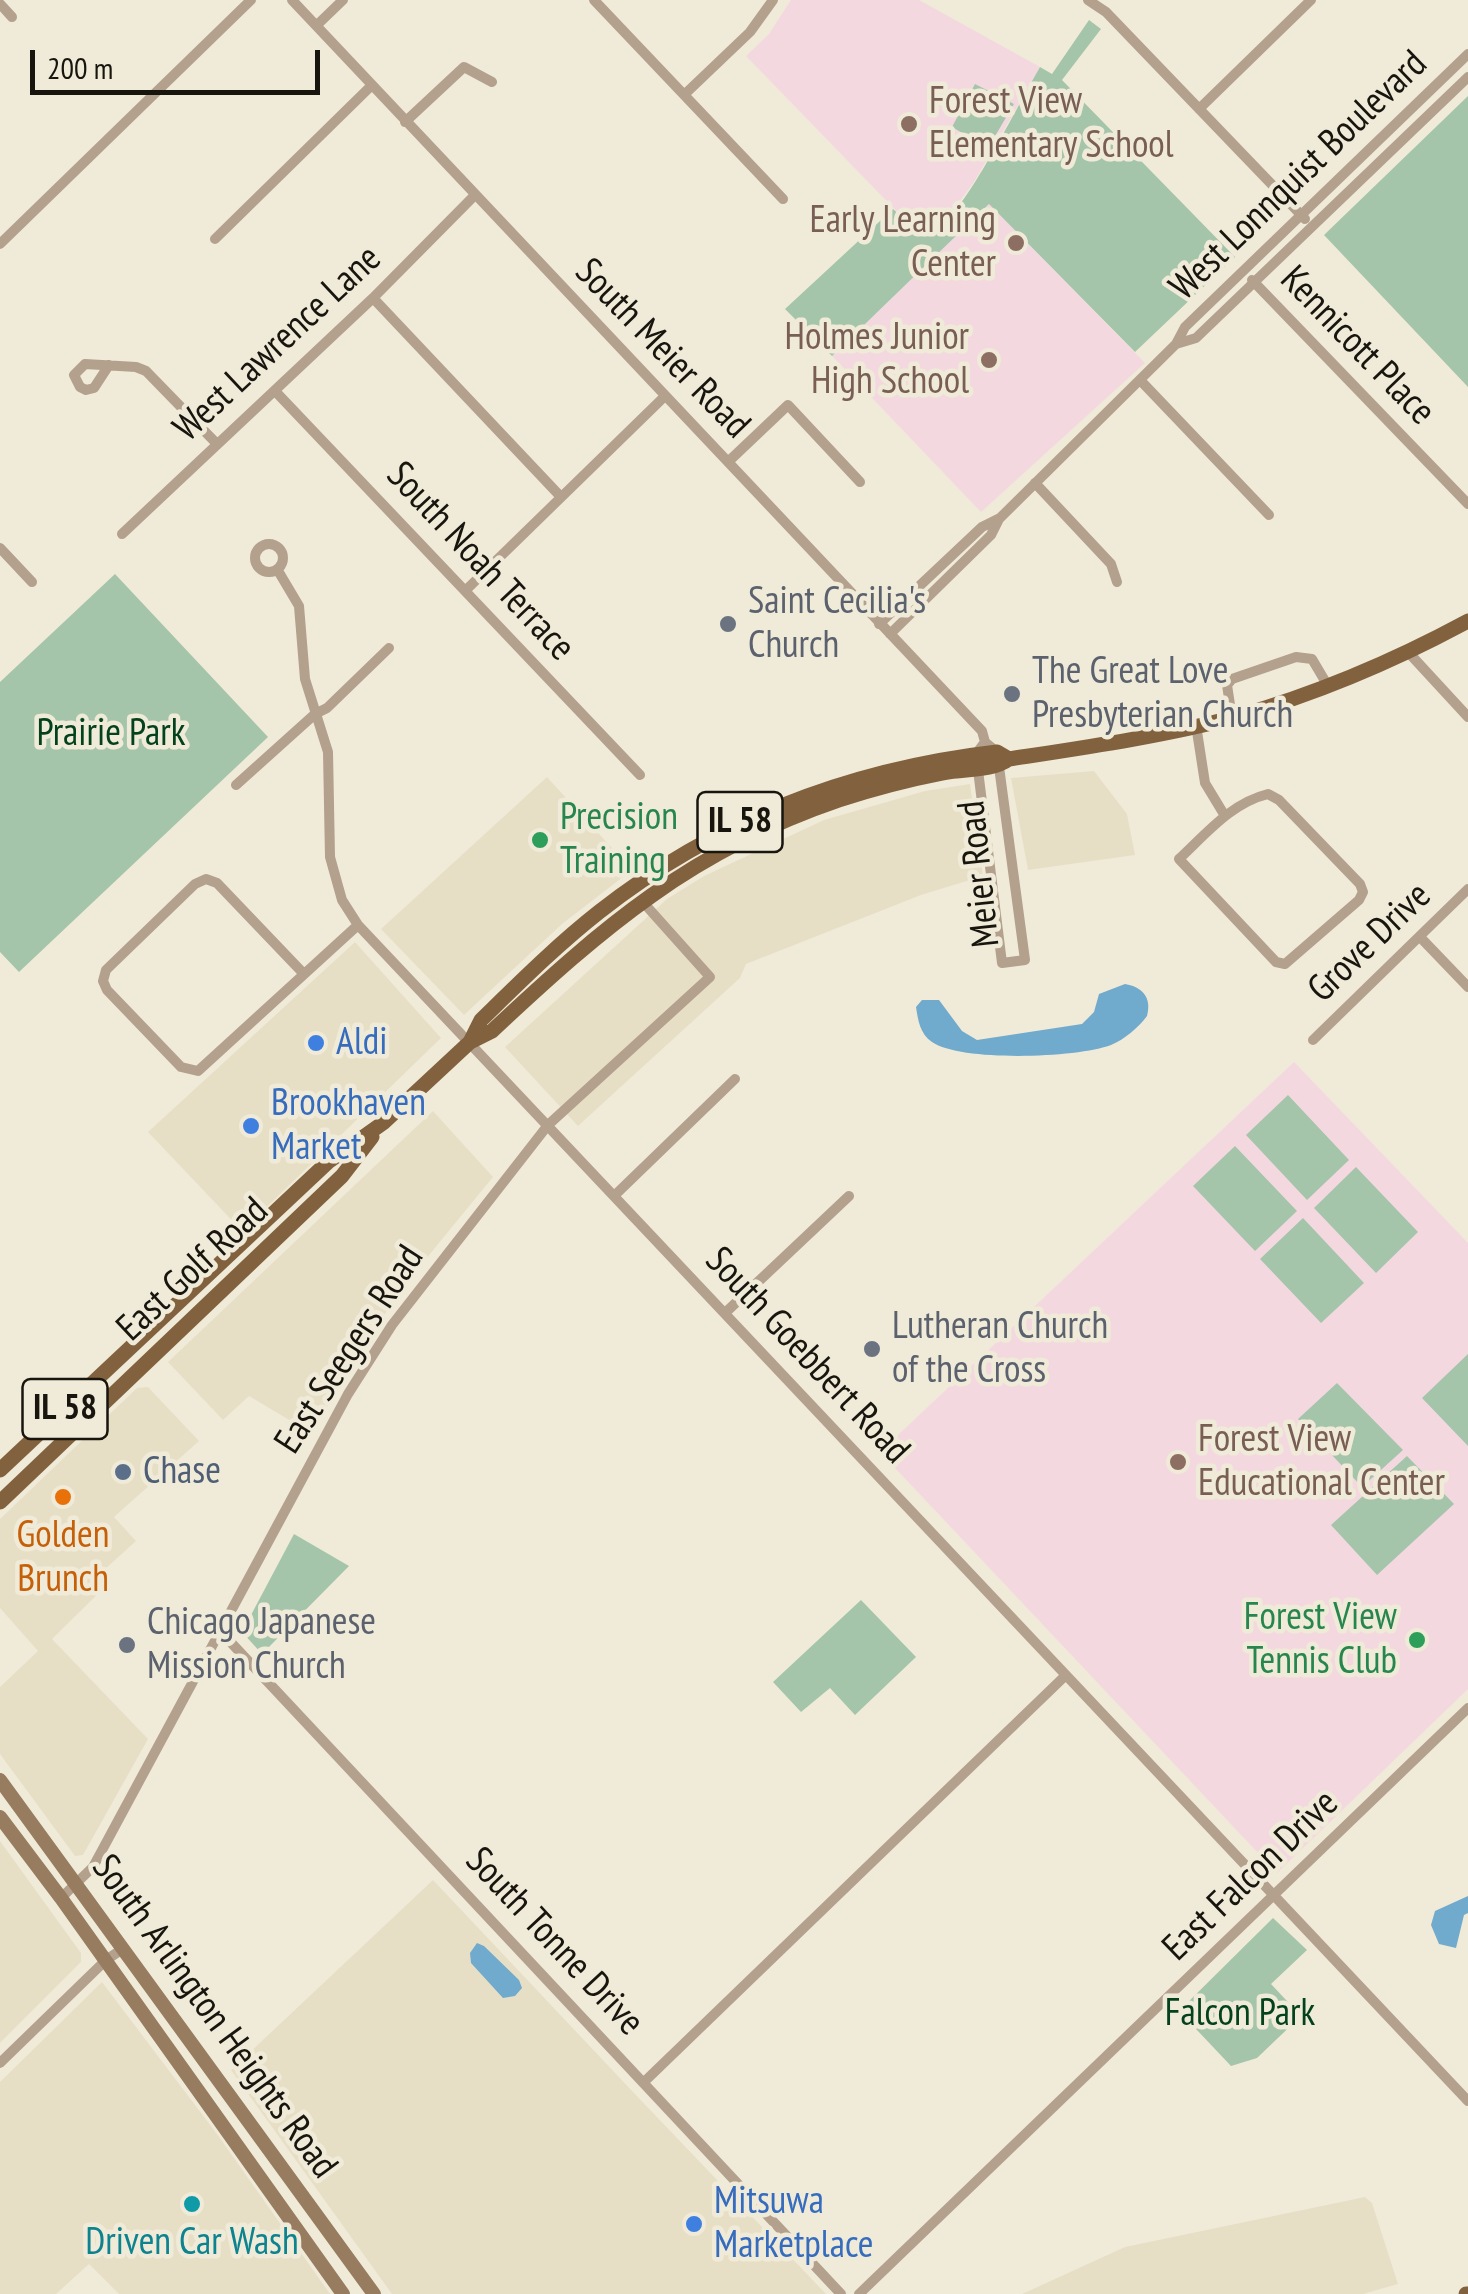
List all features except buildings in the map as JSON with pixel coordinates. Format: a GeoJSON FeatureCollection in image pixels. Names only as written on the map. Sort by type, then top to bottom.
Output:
{"type":"FeatureCollection","features":[{"type":"Feature","properties":{"kind":"main road","name":"IL 58"},"geometry":{"type":"LineString","coordinates":[[1196,725],[1232,718],[1328,686],[1409,653],[1468,622]]}},
{"type":"Feature","properties":{"kind":"main road","name":"East Golf Road"},"geometry":{"type":"LineString","coordinates":[[470,1042],[480,1020],[624,893],[689,849],[776,806],[903,766],[1056,751],[1196,725]]}},
{"type":"Feature","properties":{"kind":"main road","name":"East Golf Road"},"geometry":{"type":"LineString","coordinates":[[0,1502],[342,1176],[383,1124],[470,1042],[492,1031],[570,958],[642,900],[735,842],[815,808],[990,757]]}},
{"type":"Feature","properties":{"kind":"main road","name":"East Golf Road"},"geometry":{"type":"LineString","coordinates":[[0,1470],[328,1162],[383,1124]]}},
{"type":"Feature","properties":{"kind":"main road","name":"South Arlington Heights Road"},"geometry":{"type":"LineString","coordinates":[[0,1780],[374,2294]]}},
{"type":"Feature","properties":{"kind":"main road","name":"South Arlington Heights Road"},"geometry":{"type":"LineString","coordinates":[[0,1818],[343,2294]]}},
{"type":"Feature","properties":{"kind":"street"},"geometry":{"type":"LineString","coordinates":[[0,244],[250,0]]}},
{"type":"Feature","properties":{"kind":"street","name":"South Meier Road"},"geometry":{"type":"LineString","coordinates":[[292,0],[982,730],[990,757]]}},
{"type":"Feature","properties":{"kind":"street"},"geometry":{"type":"LineString","coordinates":[[316,26],[343,0]]}},
{"type":"Feature","properties":{"kind":"street"},"geometry":{"type":"LineString","coordinates":[[594,0],[784,199]]}},
{"type":"Feature","properties":{"kind":"street"},"geometry":{"type":"LineString","coordinates":[[685,94],[750,32],[773,0]]}},
{"type":"Feature","properties":{"kind":"street"},"geometry":{"type":"LineString","coordinates":[[1199,109],[1311,0]]}},
{"type":"Feature","properties":{"kind":"street"},"geometry":{"type":"LineString","coordinates":[[1094,2],[1312,228]]}},
{"type":"Feature","properties":{"kind":"street"},"geometry":{"type":"LineString","coordinates":[[0,4],[12,17]]}},
{"type":"Feature","properties":{"kind":"street","name":"West Lonnquist Boulevard"},"geometry":{"type":"LineString","coordinates":[[890,634],[991,535],[1000,518],[1176,344],[1185,327],[1468,54]]}},
{"type":"Feature","properties":{"kind":"street"},"geometry":{"type":"LineString","coordinates":[[405,122],[464,67],[492,82]]}},
{"type":"Feature","properties":{"kind":"street","name":"West Lonnquist Boulevard"},"geometry":{"type":"LineString","coordinates":[[1176,344],[1196,338],[1468,77]]}},
{"type":"Feature","properties":{"kind":"street"},"geometry":{"type":"LineString","coordinates":[[216,239],[370,86]]}},
{"type":"Feature","properties":{"kind":"street","name":"West Lawrence Lane"},"geometry":{"type":"LineString","coordinates":[[122,534],[373,298],[474,196]]}},
{"type":"Feature","properties":{"kind":"street","name":"Kennicott Place"},"geometry":{"type":"LineString","coordinates":[[1244,272],[1468,504]]}},
{"type":"Feature","properties":{"kind":"street"},"geometry":{"type":"LineString","coordinates":[[373,298],[560,496]]}},
{"type":"Feature","properties":{"kind":"street"},"geometry":{"type":"LineString","coordinates":[[109,366],[146,371],[217,444]]}},
{"type":"Feature","properties":{"kind":"street"},"geometry":{"type":"LineString","coordinates":[[1140,380],[1270,515]]}},
{"type":"Feature","properties":{"kind":"street","name":"South Noah Terrace"},"geometry":{"type":"LineString","coordinates":[[275,391],[640,775]]}},
{"type":"Feature","properties":{"kind":"street"},"geometry":{"type":"LineString","coordinates":[[466,590],[665,396]]}},
{"type":"Feature","properties":{"kind":"street"},"geometry":{"type":"LineString","coordinates":[[729,461],[788,405],[860,482]]}},
{"type":"Feature","properties":{"kind":"street"},"geometry":{"type":"LineString","coordinates":[[1035,483],[1110,564],[1117,582]]}},
{"type":"Feature","properties":{"kind":"street","name":"West Lonnquist Boulevard"},"geometry":{"type":"LineString","coordinates":[[879,624],[982,526],[1000,518]]}},
{"type":"Feature","properties":{"kind":"street"},"geometry":{"type":"LineString","coordinates":[[0,548],[32,582]]}},
{"type":"Feature","properties":{"kind":"street","name":"South Goebbert Road"},"geometry":{"type":"LineString","coordinates":[[277,570],[299,606],[304,679],[328,752],[334,879],[358,925],[1468,2101]]}},
{"type":"Feature","properties":{"kind":"street"},"geometry":{"type":"LineString","coordinates":[[236,785],[315,714],[327,708],[388,648]]}},
{"type":"Feature","properties":{"kind":"street"},"geometry":{"type":"LineString","coordinates":[[1409,653],[1468,717]]}},
{"type":"Feature","properties":{"kind":"street"},"geometry":{"type":"LineString","coordinates":[[1232,718],[1227,685],[1232,679],[1296,657],[1312,658],[1328,686]]}},
{"type":"Feature","properties":{"kind":"street"},"geometry":{"type":"LineString","coordinates":[[1196,725],[1205,783],[1224,816]]}},
{"type":"Feature","properties":{"kind":"street","name":"Meier Road"},"geometry":{"type":"LineString","coordinates":[[990,757],[1025,960],[1002,962],[990,757]]}},
{"type":"Feature","properties":{"kind":"street"},"geometry":{"type":"LineString","coordinates":[[1268,794],[1280,800],[1360,884],[1363,892],[1359,900],[1285,964],[1276,962],[1179,859],[1224,816],[1249,798],[1268,794]]}},
{"type":"Feature","properties":{"kind":"street"},"geometry":{"type":"LineString","coordinates":[[303,973],[216,883],[206,879],[195,884],[106,970],[103,981],[107,990],[181,1068],[190,1071],[205,1066],[358,925]]}},
{"type":"Feature","properties":{"kind":"street","name":"Grove Drive"},"geometry":{"type":"LineString","coordinates":[[1313,1040],[1468,889]]}},
{"type":"Feature","properties":{"kind":"street","name":"East Seegers Road"},"geometry":{"type":"LineString","coordinates":[[61,1898],[94,1867],[348,1394],[376,1350],[548,1125],[710,976],[642,900]]}},
{"type":"Feature","properties":{"kind":"street"},"geometry":{"type":"LineString","coordinates":[[1420,937],[1468,987]]}},
{"type":"Feature","properties":{"kind":"street"},"geometry":{"type":"LineString","coordinates":[[614,1196],[736,1079]]}},
{"type":"Feature","properties":{"kind":"street"},"geometry":{"type":"LineString","coordinates":[[725,1312],[849,1196]]}},
{"type":"Feature","properties":{"kind":"street","name":"South Tonne Drive"},"geometry":{"type":"LineString","coordinates":[[222,1633],[842,2294]]}},
{"type":"Feature","properties":{"kind":"street"},"geometry":{"type":"LineString","coordinates":[[644,2082],[1066,1675]]}},
{"type":"Feature","properties":{"kind":"street","name":"East Falcon Drive"},"geometry":{"type":"LineString","coordinates":[[859,2294],[1468,1708]]}},
{"type":"Feature","properties":{"kind":"street"},"geometry":{"type":"LineString","coordinates":[[0,2063],[106,1960],[124,1948]]}},
{"type":"Feature","properties":{"kind":"shaded area","name":"Forest View Elementary School"},"geometry":{"type":"Polygon","coordinates":[[[791,0],[919,0],[1040,67],[974,182],[948,217],[927,224],[908,223],[746,56],[769,34],[791,0]]]}},
{"type":"Feature","properties":{"kind":"shaded area","name":"Holmes Junior High School"},"geometry":{"type":"Polygon","coordinates":[[[989,204],[1145,363],[981,512],[832,356],[989,204]]]}},
{"type":"Feature","properties":{"kind":"shaded area"},"geometry":{"type":"Polygon","coordinates":[[[1094,771],[1127,814],[1135,855],[1028,870],[1011,778],[1094,771]]]}},
{"type":"Feature","properties":{"kind":"shaded area"},"geometry":{"type":"Polygon","coordinates":[[[547,777],[632,870],[562,924],[464,1015],[381,929],[547,777]]]}},
{"type":"Feature","properties":{"kind":"shaded area"},"geometry":{"type":"Polygon","coordinates":[[[970,784],[983,876],[921,895],[746,964],[740,978],[578,1126],[505,1047],[667,899],[704,876],[824,820],[925,791],[970,784]]]}},
{"type":"Feature","properties":{"kind":"shaded area"},"geometry":{"type":"Polygon","coordinates":[[[355,942],[441,1038],[242,1231],[148,1132],[355,942]]]}},
{"type":"Feature","properties":{"kind":"shaded area","name":"Forest View Educational Center"},"geometry":{"type":"Polygon","coordinates":[[[1294,1062],[1468,1243],[1468,1689],[1277,1873],[880,1452],[1294,1062]]]}},
{"type":"Feature","properties":{"kind":"shaded area"},"geometry":{"type":"Polygon","coordinates":[[[433,1111],[493,1177],[398,1293],[311,1433],[249,1396],[223,1420],[168,1362],[433,1111]]]}},
{"type":"Feature","properties":{"kind":"shaded area"},"geometry":{"type":"Polygon","coordinates":[[[148,1387],[199,1441],[114,1517],[136,1541],[93,1580],[101,1591],[52,1639],[148,1739],[83,1855],[75,1856],[0,1754],[0,1687],[38,1651],[0,1608],[0,1519],[137,1388],[148,1387]]]}},
{"type":"Feature","properties":{"kind":"shaded area"},"geometry":{"type":"Polygon","coordinates":[[[0,1841],[81,1953],[81,1962],[0,2043],[0,1841]]]}},
{"type":"Feature","properties":{"kind":"shaded area"},"geometry":{"type":"Polygon","coordinates":[[[433,1880],[826,2294],[392,2294],[231,2070],[433,1880]]]}},
{"type":"Feature","properties":{"kind":"shaded area"},"geometry":{"type":"Polygon","coordinates":[[[102,1982],[217,2134],[330,2294],[119,2294],[89,2264],[56,2294],[0,2294],[0,2082],[102,1982]]]}},
{"type":"Feature","properties":{"kind":"shaded area"},"geometry":{"type":"Polygon","coordinates":[[[1365,2197],[1372,2203],[1398,2284],[1363,2294],[1022,2294],[1125,2247],[1365,2197]]]}},
{"type":"Feature","properties":{"kind":"green space"},"geometry":{"type":"Polygon","coordinates":[[[1089,20],[1101,29],[1062,80],[1235,257],[1135,352],[989,204],[832,356],[785,309],[893,209],[926,224],[949,216],[983,170],[1040,67],[1052,74],[1089,20]]]}},
{"type":"Feature","properties":{"kind":"green space"},"geometry":{"type":"Polygon","coordinates":[[[975,84],[1014,104],[988,148],[952,127],[975,84]]]}},
{"type":"Feature","properties":{"kind":"green space"},"geometry":{"type":"Polygon","coordinates":[[[1468,96],[1468,387],[1324,235],[1468,96]]]}},
{"type":"Feature","properties":{"kind":"green space","name":"Prairie Park"},"geometry":{"type":"Polygon","coordinates":[[[115,574],[268,737],[19,972],[0,952],[0,682],[115,574]]]}},
{"type":"Feature","properties":{"kind":"green space"},"geometry":{"type":"Polygon","coordinates":[[[1288,1095],[1349,1160],[1307,1200],[1246,1135],[1288,1095]]]}},
{"type":"Feature","properties":{"kind":"green space"},"geometry":{"type":"Polygon","coordinates":[[[1235,1146],[1297,1211],[1255,1251],[1193,1186],[1235,1146]]]}},
{"type":"Feature","properties":{"kind":"green space"},"geometry":{"type":"Polygon","coordinates":[[[1356,1167],[1418,1232],[1376,1273],[1314,1208],[1356,1167]]]}},
{"type":"Feature","properties":{"kind":"green space"},"geometry":{"type":"Polygon","coordinates":[[[1303,1218],[1364,1283],[1321,1323],[1260,1259],[1303,1218]]]}},
{"type":"Feature","properties":{"kind":"green space"},"geometry":{"type":"Polygon","coordinates":[[[1468,1354],[1468,1446],[1422,1398],[1468,1354]]]}},
{"type":"Feature","properties":{"kind":"green space"},"geometry":{"type":"Polygon","coordinates":[[[1337,1383],[1403,1450],[1362,1487],[1298,1419],[1337,1383]]]}},
{"type":"Feature","properties":{"kind":"green space"},"geometry":{"type":"Polygon","coordinates":[[[1407,1456],[1454,1504],[1377,1575],[1331,1525],[1407,1456]]]}},
{"type":"Feature","properties":{"kind":"green space"},"geometry":{"type":"Polygon","coordinates":[[[294,1534],[349,1566],[262,1654],[242,1632],[294,1534]]]}},
{"type":"Feature","properties":{"kind":"green space"},"geometry":{"type":"Polygon","coordinates":[[[861,1600],[916,1657],[855,1715],[830,1688],[801,1712],[773,1682],[861,1600]]]}},
{"type":"Feature","properties":{"kind":"green space","name":"Falcon Park"},"geometry":{"type":"Polygon","coordinates":[[[1273,1918],[1307,1950],[1271,1984],[1301,2016],[1257,2058],[1231,2066],[1179,2011],[1273,1918]]]}},
{"type":"Feature","properties":{"kind":"water"},"geometry":{"type":"Polygon","coordinates":[[[1125,984],[1145,994],[1147,1016],[1116,1043],[1073,1053],[992,1055],[947,1048],[925,1035],[916,1007],[922,1000],[939,1000],[962,1031],[977,1040],[1082,1024],[1094,1012],[1099,994],[1125,984]]]}},
{"type":"Feature","properties":{"kind":"water"},"geometry":{"type":"Polygon","coordinates":[[[1468,1896],[1468,1913],[1464,1915],[1456,1948],[1439,1944],[1431,1925],[1435,1911],[1468,1896]]]}},
{"type":"Feature","properties":{"kind":"water"},"geometry":{"type":"Polygon","coordinates":[[[477,1943],[519,1980],[522,1988],[515,1996],[503,1998],[471,1963],[470,1953],[477,1943]]]}},
{"type":"Feature","properties":{"kind":"place","name":"Forest View Elementary School"},"geometry":{"type":"Point","coordinates":[909,124]}},
{"type":"Feature","properties":{"kind":"place","name":"Early Learning Center"},"geometry":{"type":"Point","coordinates":[1016,243]}},
{"type":"Feature","properties":{"kind":"place","name":"Holmes Junior High School"},"geometry":{"type":"Point","coordinates":[989,360]}},
{"type":"Feature","properties":{"kind":"place","name":"Saint Cecilia's Church"},"geometry":{"type":"Point","coordinates":[728,624]}},
{"type":"Feature","properties":{"kind":"place","name":"The Great Love Presbyterian Church"},"geometry":{"type":"Point","coordinates":[1012,694]}},
{"type":"Feature","properties":{"kind":"place","name":"Precision Training"},"geometry":{"type":"Point","coordinates":[540,840]}},
{"type":"Feature","properties":{"kind":"place","name":"Aldi"},"geometry":{"type":"Point","coordinates":[316,1043]}},
{"type":"Feature","properties":{"kind":"place","name":"Brookhaven Market"},"geometry":{"type":"Point","coordinates":[251,1126]}},
{"type":"Feature","properties":{"kind":"place","name":"Lutheran Church of the Cross"},"geometry":{"type":"Point","coordinates":[872,1349]}},
{"type":"Feature","properties":{"kind":"place","name":"Forest View Educational Center"},"geometry":{"type":"Point","coordinates":[1178,1462]}},
{"type":"Feature","properties":{"kind":"place","name":"Chase"},"geometry":{"type":"Point","coordinates":[123,1472]}},
{"type":"Feature","properties":{"kind":"place","name":"Golden Brunch"},"geometry":{"type":"Point","coordinates":[63,1497]}},
{"type":"Feature","properties":{"kind":"place","name":"Forest View Tennis Club"},"geometry":{"type":"Point","coordinates":[1417,1640]}},
{"type":"Feature","properties":{"kind":"place","name":"Chicago Japanese Mission Church"},"geometry":{"type":"Point","coordinates":[127,1645]}},
{"type":"Feature","properties":{"kind":"place","name":"Driven Car Wash"},"geometry":{"type":"Point","coordinates":[192,2204]}},
{"type":"Feature","properties":{"kind":"place","name":"Mitsuwa Marketplace"},"geometry":{"type":"Point","coordinates":[694,2224]}}]}
